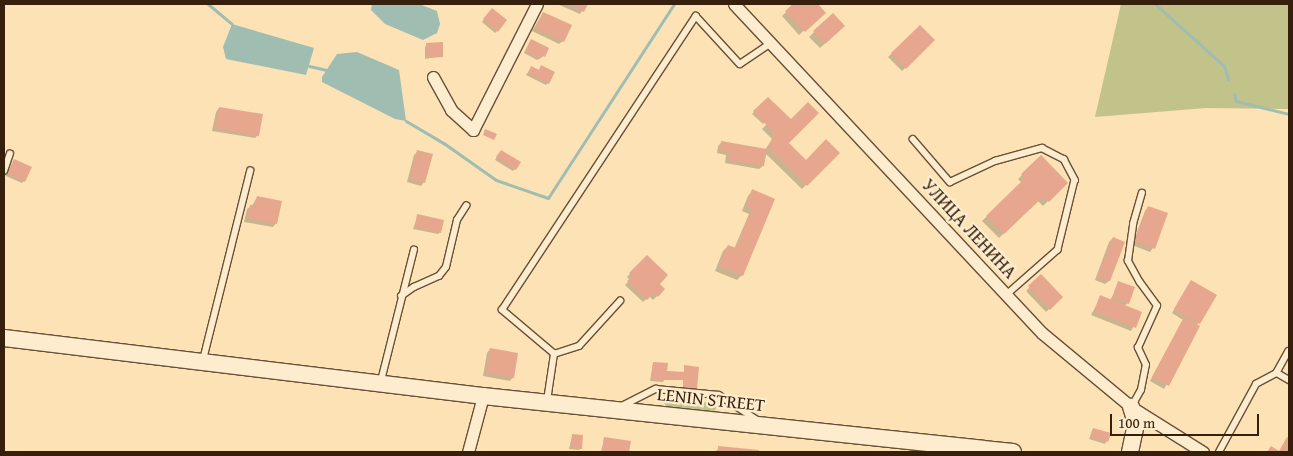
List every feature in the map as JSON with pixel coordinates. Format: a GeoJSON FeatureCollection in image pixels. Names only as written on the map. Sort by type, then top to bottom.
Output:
{"type":"FeatureCollection","features":[{"type":"Feature","properties":{"kind":"main road","name":"LENIN STREET"},"geometry":{"type":"LineString","coordinates":[[4,338],[406,385],[483,396],[1013,452]]}},
{"type":"Feature","properties":{"kind":"main road"},"geometry":{"type":"LineString","coordinates":[[1130,452],[1136,423],[1131,407]]}},
{"type":"Feature","properties":{"kind":"street"},"geometry":{"type":"LineString","coordinates":[[433,77],[451,110],[473,130],[537,4]]}},
{"type":"Feature","properties":{"kind":"street","name":"УЛИЦА ЛЕНИНА"},"geometry":{"type":"LineString","coordinates":[[734,4],[1042,333],[1131,407],[1203,452]]}},
{"type":"Feature","properties":{"kind":"street"},"geometry":{"type":"LineString","coordinates":[[468,452],[483,396]]}},
{"type":"Feature","properties":{"kind":"lane"},"geometry":{"type":"LineString","coordinates":[[554,354],[502,310],[696,16],[740,64],[771,43]]}},
{"type":"Feature","properties":{"kind":"lane"},"geometry":{"type":"LineString","coordinates":[[913,139],[950,182],[995,162],[1042,148],[1064,159],[1075,180],[1058,250],[1007,295]]}},
{"type":"Feature","properties":{"kind":"lane"},"geometry":{"type":"LineString","coordinates":[[4,171],[10,154]]}},
{"type":"Feature","properties":{"kind":"lane"},"geometry":{"type":"LineString","coordinates":[[203,362],[250,171]]}},
{"type":"Feature","properties":{"kind":"lane"},"geometry":{"type":"LineString","coordinates":[[1131,407],[1141,390],[1146,365],[1138,348],[1157,306],[1140,283],[1128,260],[1133,224],[1142,193]]}},
{"type":"Feature","properties":{"kind":"lane"},"geometry":{"type":"LineString","coordinates":[[401,296],[414,286],[439,276],[446,267],[457,220],[466,206]]}},
{"type":"Feature","properties":{"kind":"lane"},"geometry":{"type":"LineString","coordinates":[[380,383],[414,250]]}},
{"type":"Feature","properties":{"kind":"lane"},"geometry":{"type":"LineString","coordinates":[[554,354],[579,346],[620,301]]}},
{"type":"Feature","properties":{"kind":"lane"},"geometry":{"type":"LineString","coordinates":[[1219,452],[1256,384],[1277,374],[1289,351]]}},
{"type":"Feature","properties":{"kind":"lane"},"geometry":{"type":"LineString","coordinates":[[547,403],[554,354]]}},
{"type":"Feature","properties":{"kind":"lane"},"geometry":{"type":"LineString","coordinates":[[1277,374],[1289,380]]}},
{"type":"Feature","properties":{"kind":"lane"},"geometry":{"type":"LineString","coordinates":[[614,410],[656,388],[719,396],[766,426]]}},
{"type":"Feature","properties":{"kind":"green space"},"geometry":{"type":"Polygon","coordinates":[[[1121,4],[1289,4],[1289,109],[1206,108],[1095,117],[1121,4]]]}},
{"type":"Feature","properties":{"kind":"green space"},"geometry":{"type":"Polygon","coordinates":[[[667,399],[714,403],[717,408],[714,411],[666,406],[664,403],[667,399]]]}},
{"type":"Feature","properties":{"kind":"shaded area"},"geometry":{"type":"Polygon","coordinates":[[[372,4],[419,4],[437,11],[440,24],[437,33],[423,40],[385,24],[371,10],[372,4]]]}},
{"type":"Feature","properties":{"kind":"shaded area"},"geometry":{"type":"Polygon","coordinates":[[[232,24],[314,48],[306,75],[226,59],[223,47],[232,24]]]}},
{"type":"Feature","properties":{"kind":"shaded area"},"geometry":{"type":"Polygon","coordinates":[[[357,52],[399,70],[406,121],[395,119],[322,82],[322,77],[337,54],[357,52]]]}},
{"type":"Feature","properties":{"kind":"building"},"geometry":{"type":"Polygon","coordinates":[[[568,4],[588,4],[584,12],[568,4]]]}},
{"type":"Feature","properties":{"kind":"building"},"geometry":{"type":"Polygon","coordinates":[[[793,4],[818,4],[826,13],[805,32],[785,11],[793,4]]]}},
{"type":"Feature","properties":{"kind":"building"},"geometry":{"type":"Polygon","coordinates":[[[492,8],[507,20],[498,32],[483,19],[492,8]]]}},
{"type":"Feature","properties":{"kind":"building"},"geometry":{"type":"Polygon","coordinates":[[[543,12],[572,25],[564,42],[535,28],[543,12]]]}},
{"type":"Feature","properties":{"kind":"building"},"geometry":{"type":"Polygon","coordinates":[[[833,13],[845,26],[825,44],[813,31],[833,13]]]}},
{"type":"Feature","properties":{"kind":"building"},"geometry":{"type":"Polygon","coordinates":[[[920,25],[935,40],[906,69],[891,53],[920,25]]]}},
{"type":"Feature","properties":{"kind":"building"},"geometry":{"type":"Polygon","coordinates":[[[531,39],[549,48],[545,57],[542,55],[540,59],[525,51],[531,39]]]}},
{"type":"Feature","properties":{"kind":"building"},"geometry":{"type":"Polygon","coordinates":[[[443,42],[443,57],[427,58],[426,43],[443,42]]]}},
{"type":"Feature","properties":{"kind":"building"},"geometry":{"type":"Polygon","coordinates":[[[541,65],[555,72],[549,84],[528,73],[531,66],[539,70],[541,65]]]}},
{"type":"Feature","properties":{"kind":"building"},"geometry":{"type":"Polygon","coordinates":[[[768,97],[791,119],[808,102],[819,113],[789,143],[806,160],[826,139],[840,153],[807,186],[768,147],[775,134],[753,111],[768,97]]]}},
{"type":"Feature","properties":{"kind":"building"},"geometry":{"type":"Polygon","coordinates":[[[219,107],[263,114],[259,136],[215,128],[219,107]]]}},
{"type":"Feature","properties":{"kind":"building"},"geometry":{"type":"Polygon","coordinates":[[[485,129],[497,134],[494,140],[483,135],[485,129]]]}},
{"type":"Feature","properties":{"kind":"building"},"geometry":{"type":"Polygon","coordinates":[[[721,141],[767,149],[764,166],[728,160],[729,152],[720,150],[721,141]]]}},
{"type":"Feature","properties":{"kind":"building"},"geometry":{"type":"Polygon","coordinates":[[[417,150],[433,154],[425,183],[410,179],[417,150]]]}},
{"type":"Feature","properties":{"kind":"building"},"geometry":{"type":"Polygon","coordinates":[[[501,150],[521,162],[516,170],[496,157],[501,150]]]}},
{"type":"Feature","properties":{"kind":"building"},"geometry":{"type":"Polygon","coordinates":[[[1041,155],[1068,183],[1049,202],[1043,197],[1004,234],[986,216],[1025,178],[1021,174],[1041,155]]]}},
{"type":"Feature","properties":{"kind":"building"},"geometry":{"type":"Polygon","coordinates":[[[14,159],[32,167],[25,182],[7,173],[14,159]]]}},
{"type":"Feature","properties":{"kind":"building"},"geometry":{"type":"Polygon","coordinates":[[[752,189],[775,199],[743,276],[719,266],[728,245],[736,248],[752,209],[746,206],[752,189]]]}},
{"type":"Feature","properties":{"kind":"building"},"geometry":{"type":"Polygon","coordinates":[[[257,196],[282,201],[277,224],[247,218],[250,205],[255,205],[257,196]]]}},
{"type":"Feature","properties":{"kind":"building"},"geometry":{"type":"Polygon","coordinates":[[[1148,206],[1168,213],[1155,249],[1134,241],[1148,206]]]}},
{"type":"Feature","properties":{"kind":"building"},"geometry":{"type":"Polygon","coordinates":[[[417,214],[444,220],[441,233],[415,227],[417,214]]]}},
{"type":"Feature","properties":{"kind":"building"},"geometry":{"type":"Polygon","coordinates":[[[1113,237],[1125,242],[1110,281],[1097,277],[1113,237]]]}},
{"type":"Feature","properties":{"kind":"building"},"geometry":{"type":"Polygon","coordinates":[[[647,255],[668,275],[660,284],[665,289],[658,297],[654,293],[647,300],[627,281],[633,276],[629,273],[647,255]]]}},
{"type":"Feature","properties":{"kind":"building"},"geometry":{"type":"Polygon","coordinates":[[[1041,274],[1063,297],[1050,310],[1028,286],[1041,274]]]}},
{"type":"Feature","properties":{"kind":"building"},"geometry":{"type":"Polygon","coordinates":[[[1191,280],[1217,295],[1200,324],[1174,309],[1191,280]]]}},
{"type":"Feature","properties":{"kind":"building"},"geometry":{"type":"Polygon","coordinates":[[[1118,281],[1135,287],[1129,304],[1112,298],[1118,281]]]}},
{"type":"Feature","properties":{"kind":"building"},"geometry":{"type":"Polygon","coordinates":[[[1100,295],[1142,312],[1136,328],[1094,311],[1100,295]]]}},
{"type":"Feature","properties":{"kind":"building"},"geometry":{"type":"Polygon","coordinates":[[[1184,317],[1200,326],[1169,386],[1152,377],[1184,317]]]}},
{"type":"Feature","properties":{"kind":"building"},"geometry":{"type":"Polygon","coordinates":[[[490,348],[518,353],[514,378],[486,373],[490,348]]]}},
{"type":"Feature","properties":{"kind":"building"},"geometry":{"type":"Polygon","coordinates":[[[653,362],[668,363],[667,371],[684,372],[684,365],[699,367],[697,389],[683,388],[683,380],[651,380],[653,362]]]}},
{"type":"Feature","properties":{"kind":"building"},"geometry":{"type":"Polygon","coordinates":[[[1093,428],[1111,433],[1108,442],[1090,437],[1093,428]]]}},
{"type":"Feature","properties":{"kind":"building"},"geometry":{"type":"Polygon","coordinates":[[[572,434],[583,435],[582,449],[571,448],[572,434]]]}},
{"type":"Feature","properties":{"kind":"building"},"geometry":{"type":"Polygon","coordinates":[[[604,437],[631,441],[629,452],[602,452],[604,437]]]}},
{"type":"Feature","properties":{"kind":"building"},"geometry":{"type":"Polygon","coordinates":[[[1287,437],[1289,438],[1289,452],[1267,452],[1271,446],[1279,451],[1287,437]]]}},
{"type":"Feature","properties":{"kind":"building"},"geometry":{"type":"Polygon","coordinates":[[[718,446],[759,450],[759,452],[718,452],[718,446]]]}},
{"type":"Feature","properties":{"kind":"waterway"},"geometry":{"type":"LineString","coordinates":[[208,4],[232,24]]}},
{"type":"Feature","properties":{"kind":"waterway"},"geometry":{"type":"LineString","coordinates":[[406,121],[445,144],[496,180],[548,198],[674,4]]}},
{"type":"Feature","properties":{"kind":"waterway"},"geometry":{"type":"LineString","coordinates":[[1155,4],[1224,66],[1228,79]]}},
{"type":"Feature","properties":{"kind":"waterway"},"geometry":{"type":"LineString","coordinates":[[309,66],[326,70]]}},
{"type":"Feature","properties":{"kind":"waterway"},"geometry":{"type":"LineString","coordinates":[[1234,94],[1236,101],[1289,114]]}}]}
